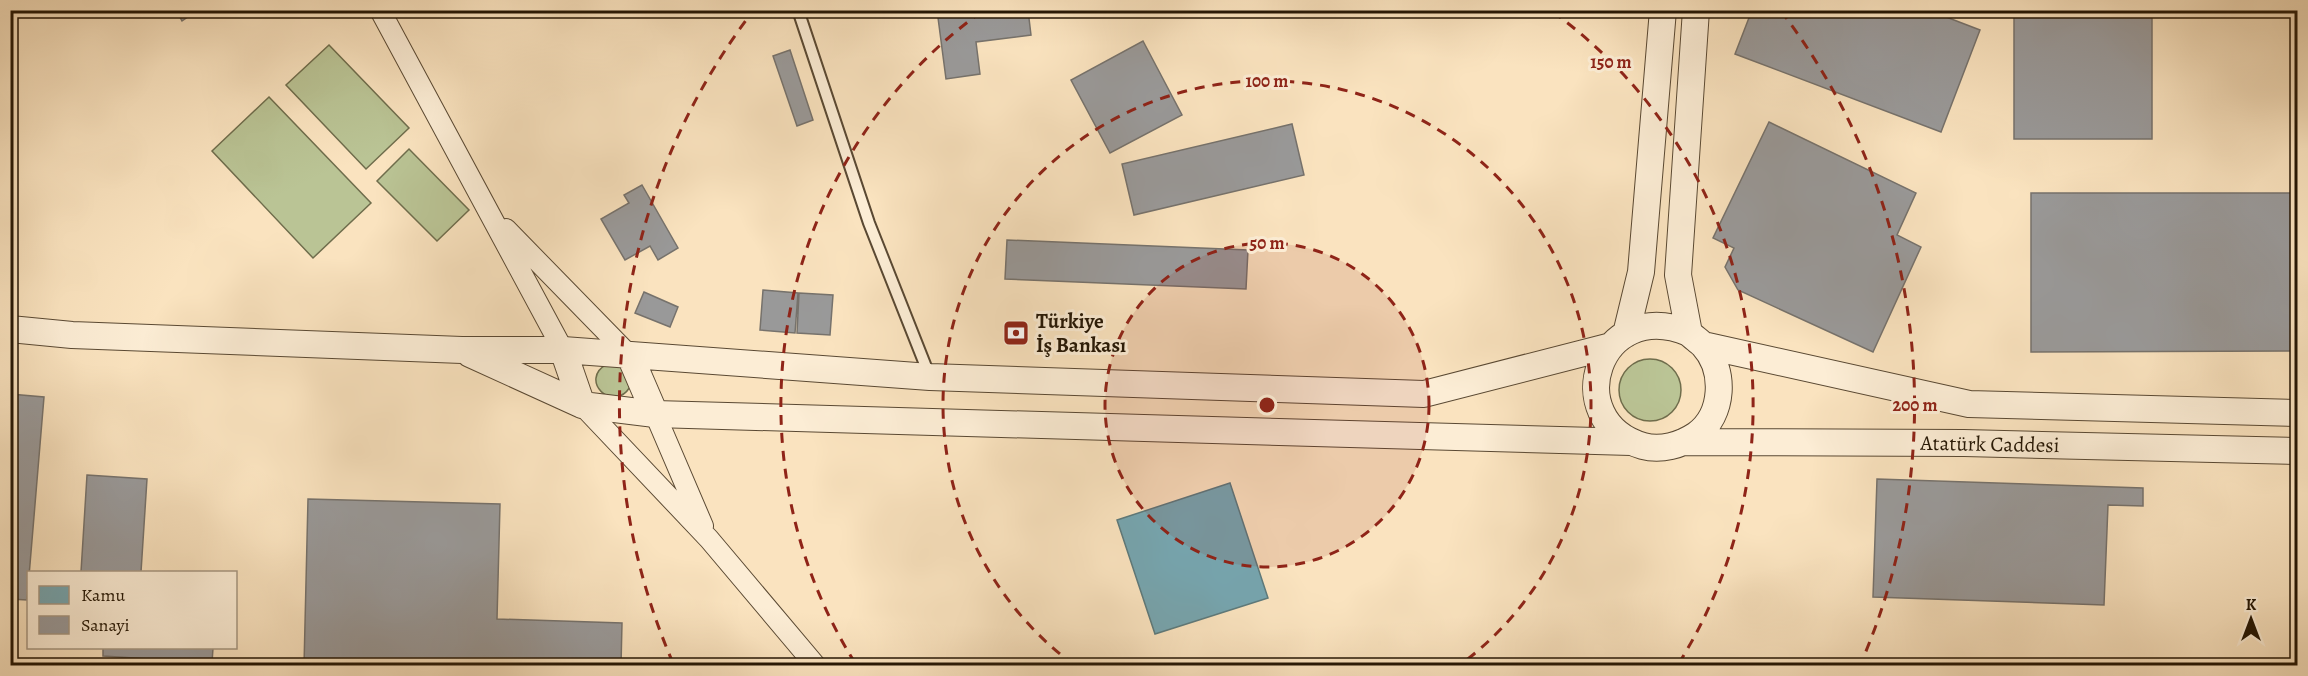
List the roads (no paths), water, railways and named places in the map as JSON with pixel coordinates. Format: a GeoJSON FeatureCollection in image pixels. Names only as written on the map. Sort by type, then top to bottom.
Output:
{"type":"FeatureCollection","features":[{"type":"Feature","properties":{"kind":"street"},"geometry":{"type":"LineString","coordinates":[[380,10],[563,350],[582,405],[708,539],[816,666]]}},
{"type":"Feature","properties":{"kind":"street"},"geometry":{"type":"LineString","coordinates":[[1631,442],[1616,432],[1604,417],[1597,399],[1596,380],[1601,362],[1618,340],[1641,272],[1663,10]]}},
{"type":"Feature","properties":{"kind":"street"},"geometry":{"type":"LineString","coordinates":[[1696,10],[1678,275],[1696,339]]}},
{"type":"Feature","properties":{"kind":"street"},"geometry":{"type":"LineString","coordinates":[[489,212],[630,356],[708,539]]}},
{"type":"Feature","properties":{"kind":"street"},"geometry":{"type":"LineString","coordinates":[[10,329],[72,335],[462,350],[563,350],[930,377],[1425,394],[1618,340],[1641,327],[1657,325],[1674,327],[1696,339],[1713,358],[1718,374],[1719,390],[1716,406],[1708,422],[1698,434],[1666,447],[1648,447],[1631,442],[655,414],[582,405],[462,350]]}},
{"type":"Feature","properties":{"kind":"street","name":"Atatürk Caddesi"},"geometry":{"type":"LineString","coordinates":[[1696,339],[1969,404],[2298,412]]}},
{"type":"Feature","properties":{"kind":"street","name":"Atatürk Caddesi"},"geometry":{"type":"LineString","coordinates":[[1683,442],[1964,443],[2298,451]]}},
{"type":"Feature","properties":{"kind":"lane"},"geometry":{"type":"LineString","coordinates":[[798,10],[869,223],[930,377]]}},
{"type":"Feature","properties":{"kind":"place","name":"Türkiye İş Bankası"},"geometry":{"type":"Point","coordinates":[1016,333]}}]}
